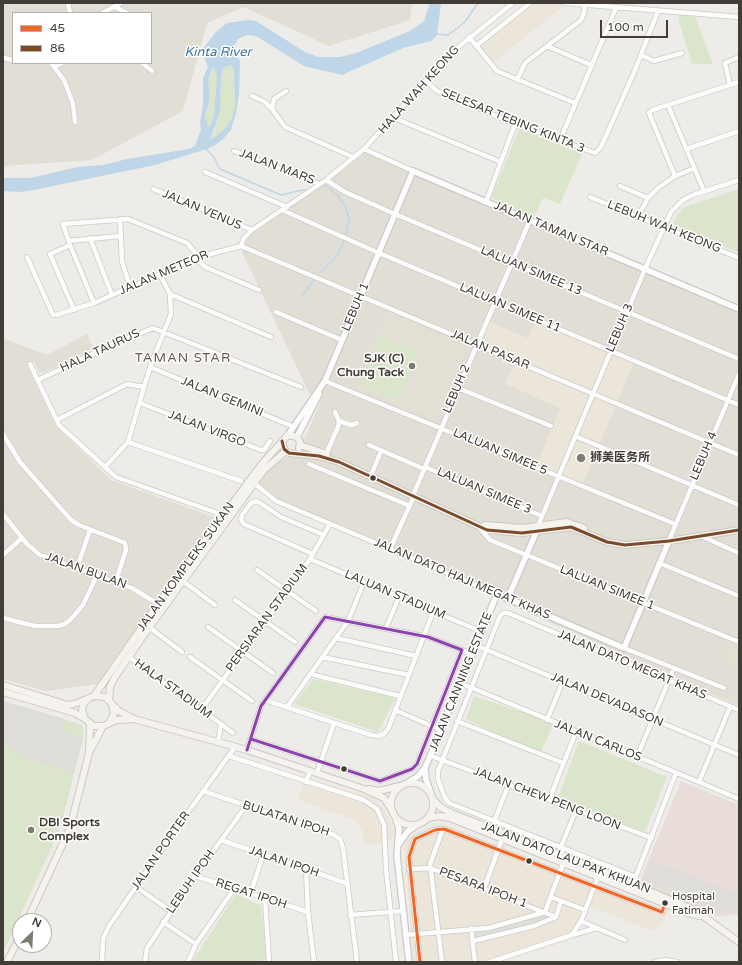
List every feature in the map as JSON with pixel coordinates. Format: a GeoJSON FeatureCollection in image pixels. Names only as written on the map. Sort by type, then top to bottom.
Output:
{"type":"FeatureCollection","features":[{"type":"Feature","properties":{"kind":"main road"},"geometry":{"type":"LineString","coordinates":[[288,435],[297,437],[300,445]]}},
{"type":"Feature","properties":{"kind":"main road","name":"JALAN KOMPLEKS SUKAN"},"geometry":{"type":"LineString","coordinates":[[92,697],[223,515],[261,465],[288,435]]}},
{"type":"Feature","properties":{"kind":"main road"},"geometry":{"type":"LineString","coordinates":[[282,441],[282,447],[286,451],[339,462],[488,526],[537,529]]}},
{"type":"Feature","properties":{"kind":"main road"},"geometry":{"type":"LineString","coordinates":[[300,445],[372,473],[487,530],[522,533],[560,522],[572,523],[611,540],[623,542],[701,536],[739,528]]}},
{"type":"Feature","properties":{"kind":"main road"},"geometry":{"type":"LineString","coordinates":[[295,452],[300,445]]}},
{"type":"Feature","properties":{"kind":"main road","name":"JALAN KOMPLEKS SUKAN"},"geometry":{"type":"LineString","coordinates":[[110,701],[112,682],[128,657],[184,582],[254,483],[272,461],[286,451]]}},
{"type":"Feature","properties":{"kind":"main road"},"geometry":{"type":"LineString","coordinates":[[670,539],[739,528]]}},
{"type":"Feature","properties":{"kind":"main road"},"geometry":{"type":"LineString","coordinates":[[3,685],[68,704],[80,703],[92,697],[101,696],[110,701],[119,711],[134,719],[247,750],[364,789],[384,798],[394,814],[406,824],[418,824],[428,818],[432,812],[432,796],[421,784],[404,784],[380,791],[364,789]]}},
{"type":"Feature","properties":{"kind":"main road"},"geometry":{"type":"LineString","coordinates":[[3,692],[66,710],[85,719]]}},
{"type":"Feature","properties":{"kind":"main road"},"geometry":{"type":"LineString","coordinates":[[31,913],[70,828],[89,753],[90,725],[85,719],[82,710],[86,701],[92,697]]}},
{"type":"Feature","properties":{"kind":"main road"},"geometry":{"type":"LineString","coordinates":[[89,753],[105,725],[114,714],[110,701]]}},
{"type":"Feature","properties":{"kind":"main road"},"geometry":{"type":"LineString","coordinates":[[90,725],[105,725],[117,720],[134,719]]}},
{"type":"Feature","properties":{"kind":"main road"},"geometry":{"type":"LineString","coordinates":[[394,814],[391,800],[393,794],[404,784]]}},
{"type":"Feature","properties":{"kind":"main road","name":"JALAN DATO LAU PAK KHUAN"},"geometry":{"type":"LineString","coordinates":[[432,796],[440,808],[556,855],[598,877],[691,914],[701,916]]}},
{"type":"Feature","properties":{"kind":"main road","name":"JALAN DATO LAU PAK KHUAN"},"geometry":{"type":"LineString","coordinates":[[428,818],[440,816],[450,818],[502,840],[612,875],[696,911],[739,942]]}},
{"type":"Feature","properties":{"kind":"main road"},"geometry":{"type":"LineString","coordinates":[[6,961],[12,950]]}},
{"type":"Feature","properties":{"kind":"street"},"geometry":{"type":"LineString","coordinates":[[104,12],[121,3]]}},
{"type":"Feature","properties":{"kind":"street","name":"HALA WAH KEONG"},"geometry":{"type":"LineString","coordinates":[[364,150],[451,53],[513,3]]}},
{"type":"Feature","properties":{"kind":"street"},"geometry":{"type":"LineString","coordinates":[[476,46],[530,3]]}},
{"type":"Feature","properties":{"kind":"street"},"geometry":{"type":"LineString","coordinates":[[565,3],[739,17]]}},
{"type":"Feature","properties":{"kind":"street"},"geometry":{"type":"LineString","coordinates":[[517,80],[523,65],[581,20],[584,14],[585,5]]}},
{"type":"Feature","properties":{"kind":"street"},"geometry":{"type":"LineString","coordinates":[[115,7],[125,12]]}},
{"type":"Feature","properties":{"kind":"street"},"geometry":{"type":"LineString","coordinates":[[560,140],[616,8]]}},
{"type":"Feature","properties":{"kind":"street"},"geometry":{"type":"LineString","coordinates":[[658,10],[641,55],[654,61],[682,53]]}},
{"type":"Feature","properties":{"kind":"street"},"geometry":{"type":"LineString","coordinates":[[470,37],[497,71],[575,103]]}},
{"type":"Feature","properties":{"kind":"street"},"geometry":{"type":"LineString","coordinates":[[547,46],[591,65]]}},
{"type":"Feature","properties":{"kind":"street","name":"SELESAR TEBING KINTA 3"},"geometry":{"type":"LineString","coordinates":[[426,81],[437,91],[515,124],[591,153],[597,152],[601,147],[641,55]]}},
{"type":"Feature","properties":{"kind":"street"},"geometry":{"type":"LineString","coordinates":[[730,85],[725,63],[739,57]]}},
{"type":"Feature","properties":{"kind":"street"},"geometry":{"type":"LineString","coordinates":[[143,64],[152,71]]}},
{"type":"Feature","properties":{"kind":"street"},"geometry":{"type":"LineString","coordinates":[[52,65],[64,80],[73,104],[75,122]]}},
{"type":"Feature","properties":{"kind":"street"},"geometry":{"type":"LineString","coordinates":[[675,176],[649,113],[652,110],[739,82]]}},
{"type":"Feature","properties":{"kind":"street"},"geometry":{"type":"LineString","coordinates":[[272,108],[274,99],[286,91]]}},
{"type":"Feature","properties":{"kind":"street"},"geometry":{"type":"LineString","coordinates":[[252,96],[265,102],[272,108],[286,129],[353,157]]}},
{"type":"Feature","properties":{"kind":"street"},"geometry":{"type":"LineString","coordinates":[[668,105],[704,191]]}},
{"type":"Feature","properties":{"kind":"street"},"geometry":{"type":"LineString","coordinates":[[394,118],[501,162]]}},
{"type":"Feature","properties":{"kind":"street"},"geometry":{"type":"LineString","coordinates":[[486,202],[515,124]]}},
{"type":"Feature","properties":{"kind":"street"},"geometry":{"type":"LineString","coordinates":[[687,149],[739,130]]}},
{"type":"Feature","properties":{"kind":"street"},"geometry":{"type":"LineString","coordinates":[[241,246],[244,238],[252,230],[326,180],[353,157],[364,150]]}},
{"type":"Feature","properties":{"kind":"street","name":"JALAN TAMAN STAR"},"geometry":{"type":"LineString","coordinates":[[364,150],[739,309]]}},
{"type":"Feature","properties":{"kind":"street","name":"JALAN MARS"},"geometry":{"type":"LineString","coordinates":[[234,151],[320,184]]}},
{"type":"Feature","properties":{"kind":"street"},"geometry":{"type":"LineString","coordinates":[[638,216],[648,198],[658,188],[675,176],[695,168]]}},
{"type":"Feature","properties":{"kind":"street"},"geometry":{"type":"LineString","coordinates":[[205,172],[287,207]]}},
{"type":"Feature","properties":{"kind":"street","name":"LEBUH 1"},"geometry":{"type":"LineString","coordinates":[[288,435],[325,381],[413,172]]}},
{"type":"Feature","properties":{"kind":"street","name":"LALUAN SIMEE 13"},"geometry":{"type":"LineString","coordinates":[[326,180],[345,192],[395,214],[739,359]]}},
{"type":"Feature","properties":{"kind":"street","name":"LEBUH 3"},"geometry":{"type":"LineString","coordinates":[[537,529],[645,269],[671,212],[683,200],[704,191],[739,180]]}},
{"type":"Feature","properties":{"kind":"street"},"geometry":{"type":"LineString","coordinates":[[620,186],[648,198]]}},
{"type":"Feature","properties":{"kind":"street","name":"JALAN VENUS"},"geometry":{"type":"LineString","coordinates":[[152,189],[252,230]]}},
{"type":"Feature","properties":{"kind":"street","name":"LEBUH WAH KEONG"},"geometry":{"type":"LineString","coordinates":[[590,196],[739,258]]}},
{"type":"Feature","properties":{"kind":"street","name":"LALUAN SIMEE 11"},"geometry":{"type":"LineString","coordinates":[[282,210],[378,253],[739,405]]}},
{"type":"Feature","properties":{"kind":"street"},"geometry":{"type":"LineString","coordinates":[[120,219],[122,262],[130,286]]}},
{"type":"Feature","properties":{"kind":"street"},"geometry":{"type":"LineString","coordinates":[[94,302],[69,243],[63,224],[120,219],[134,221],[187,243],[205,267],[259,290]]}},
{"type":"Feature","properties":{"kind":"street","name":"LEBUH 2"},"geometry":{"type":"LineString","coordinates":[[390,549],[410,506],[476,344],[530,220]]}},
{"type":"Feature","properties":{"kind":"street"},"geometry":{"type":"LineString","coordinates":[[74,310],[50,254],[69,243],[90,238],[120,236]]}},
{"type":"Feature","properties":{"kind":"street"},"geometry":{"type":"LineString","coordinates":[[90,238],[112,294]]}},
{"type":"Feature","properties":{"kind":"street","name":"JALAN METEOR"},"geometry":{"type":"LineString","coordinates":[[27,257],[53,314],[56,315],[74,310],[160,275],[197,257],[241,246]]}},
{"type":"Feature","properties":{"kind":"street","name":"JALAN PASAR"},"geometry":{"type":"LineString","coordinates":[[241,246],[739,455]]}},
{"type":"Feature","properties":{"kind":"street"},"geometry":{"type":"LineString","coordinates":[[105,467],[128,442],[150,367],[171,314],[170,294],[160,275]]}},
{"type":"Feature","properties":{"kind":"street"},"geometry":{"type":"LineString","coordinates":[[170,294],[271,337]]}},
{"type":"Feature","properties":{"kind":"street"},"geometry":{"type":"LineString","coordinates":[[276,312],[342,340]]}},
{"type":"Feature","properties":{"kind":"street","name":"HALA TAURUS"},"geometry":{"type":"LineString","coordinates":[[38,380],[147,329],[153,328],[164,331],[301,387]]}},
{"type":"Feature","properties":{"kind":"street"},"geometry":{"type":"LineString","coordinates":[[30,364],[59,425],[116,477],[223,515]]}},
{"type":"Feature","properties":{"kind":"street","name":"JALAN GEMINI"},"geometry":{"type":"LineString","coordinates":[[150,367],[294,427]]}},
{"type":"Feature","properties":{"kind":"street","name":"LEBUH 4"},"geometry":{"type":"LineString","coordinates":[[624,648],[739,374]]}},
{"type":"Feature","properties":{"kind":"street"},"geometry":{"type":"LineString","coordinates":[[297,437],[325,381]]}},
{"type":"Feature","properties":{"kind":"street","name":"LALUAN SIMEE 5"},"geometry":{"type":"LineString","coordinates":[[325,381],[442,427],[675,524]]}},
{"type":"Feature","properties":{"kind":"street"},"geometry":{"type":"LineString","coordinates":[[57,420],[127,384],[144,388]]}},
{"type":"Feature","properties":{"kind":"street"},"geometry":{"type":"LineString","coordinates":[[458,388],[551,426]]}},
{"type":"Feature","properties":{"kind":"street","name":"JALAN VIRGO"},"geometry":{"type":"LineString","coordinates":[[140,404],[261,450],[264,450],[270,441]]}},
{"type":"Feature","properties":{"kind":"street"},"geometry":{"type":"LineString","coordinates":[[335,412],[339,420],[351,426],[357,423]]}},
{"type":"Feature","properties":{"kind":"street"},"geometry":{"type":"LineString","coordinates":[[326,454],[339,420]]}},
{"type":"Feature","properties":{"kind":"street"},"geometry":{"type":"LineString","coordinates":[[3,434],[20,462],[71,520],[79,526],[125,543],[126,550],[116,581]]}},
{"type":"Feature","properties":{"kind":"street"},"geometry":{"type":"LineString","coordinates":[[575,436],[739,505]]}},
{"type":"Feature","properties":{"kind":"street"},"geometry":{"type":"LineString","coordinates":[[128,442],[241,481]]}},
{"type":"Feature","properties":{"kind":"street","name":"LALUAN SIMEE 3"},"geometry":{"type":"LineString","coordinates":[[369,446],[542,516]]}},
{"type":"Feature","properties":{"kind":"street"},"geometry":{"type":"LineString","coordinates":[[372,473],[381,451]]}},
{"type":"Feature","properties":{"kind":"street"},"geometry":{"type":"LineString","coordinates":[[309,464],[410,506]]}},
{"type":"Feature","properties":{"kind":"street","name":"JALAN DATO HAJI MEGAT KHAS"},"geometry":{"type":"LineString","coordinates":[[254,483],[276,501],[624,648],[724,688]]}},
{"type":"Feature","properties":{"kind":"street"},"geometry":{"type":"LineString","coordinates":[[313,554],[244,524],[241,520],[242,515],[254,501],[281,517],[324,535]]}},
{"type":"Feature","properties":{"kind":"street"},"geometry":{"type":"LineString","coordinates":[[271,510],[276,501]]}},
{"type":"Feature","properties":{"kind":"street","name":"JALAN BULAN"},"geometry":{"type":"LineString","coordinates":[[3,514],[22,538],[40,555],[116,581],[141,592],[158,604]]}},
{"type":"Feature","properties":{"kind":"street","name":"PERSIARAN STADIUM"},"geometry":{"type":"LineString","coordinates":[[201,710],[288,591],[310,559],[330,524]]}},
{"type":"Feature","properties":{"kind":"street","name":"LALUAN SIMEE 1"},"geometry":{"type":"LineString","coordinates":[[480,527],[490,540],[739,642]]}},
{"type":"Feature","properties":{"kind":"street"},"geometry":{"type":"LineString","coordinates":[[508,598],[537,529]]}},
{"type":"Feature","properties":{"kind":"street"},"geometry":{"type":"LineString","coordinates":[[77,568],[90,530]]}},
{"type":"Feature","properties":{"kind":"street"},"geometry":{"type":"LineString","coordinates":[[701,536],[739,553]]}},
{"type":"Feature","properties":{"kind":"street"},"geometry":{"type":"LineString","coordinates":[[3,555],[22,538]]}},
{"type":"Feature","properties":{"kind":"street","name":"LALUAN STADIUM"},"geometry":{"type":"LineString","coordinates":[[310,559],[399,598],[480,631]]}},
{"type":"Feature","properties":{"kind":"street"},"geometry":{"type":"LineString","coordinates":[[659,563],[739,596]]}},
{"type":"Feature","properties":{"kind":"street"},"geometry":{"type":"LineString","coordinates":[[257,570],[316,611]]}},
{"type":"Feature","properties":{"kind":"street"},"geometry":{"type":"LineString","coordinates":[[3,618],[35,626],[58,626],[65,624],[83,605],[97,575]]}},
{"type":"Feature","properties":{"kind":"street"},"geometry":{"type":"LineString","coordinates":[[184,582],[215,605]]}},
{"type":"Feature","properties":{"kind":"street"},"geometry":{"type":"LineString","coordinates":[[287,707],[348,621],[364,582]]}},
{"type":"Feature","properties":{"kind":"street","name":"JALAN CANNING ESTATE"},"geometry":{"type":"LineString","coordinates":[[426,768],[480,631],[497,594]]}},
{"type":"Feature","properties":{"kind":"street"},"geometry":{"type":"LineString","coordinates":[[386,628],[399,598]]}},
{"type":"Feature","properties":{"kind":"street"},"geometry":{"type":"LineString","coordinates":[[235,600],[295,642]]}},
{"type":"Feature","properties":{"kind":"street"},"geometry":{"type":"LineString","coordinates":[[265,700],[378,736],[388,730],[433,612]]}},
{"type":"Feature","properties":{"kind":"street","name":"JALAN DATO MEGAT KHAS"},"geometry":{"type":"LineString","coordinates":[[486,649],[500,616],[503,612],[508,612],[739,710]]}},
{"type":"Feature","properties":{"kind":"street"},"geometry":{"type":"LineString","coordinates":[[247,750],[261,706],[324,617],[423,636],[471,654]]}},
{"type":"Feature","properties":{"kind":"street"},"geometry":{"type":"LineString","coordinates":[[208,626],[273,673]]}},
{"type":"Feature","properties":{"kind":"street"},"geometry":{"type":"LineString","coordinates":[[150,627],[182,652]]}},
{"type":"Feature","properties":{"kind":"street"},"geometry":{"type":"LineString","coordinates":[[336,638],[416,656]]}},
{"type":"Feature","properties":{"kind":"street","name":"JALAN DEVADASON"},"geometry":{"type":"LineString","coordinates":[[475,645],[739,755]]}},
{"type":"Feature","properties":{"kind":"street"},"geometry":{"type":"LineString","coordinates":[[486,649],[437,775],[449,803],[636,877]]}},
{"type":"Feature","properties":{"kind":"street"},"geometry":{"type":"LineString","coordinates":[[251,739],[383,781],[415,767],[462,650]]}},
{"type":"Feature","properties":{"kind":"street","name":"HALA STADIUM"},"geometry":{"type":"LineString","coordinates":[[128,657],[221,724],[218,743]]}},
{"type":"Feature","properties":{"kind":"street"},"geometry":{"type":"LineString","coordinates":[[190,657],[252,701]]}},
{"type":"Feature","properties":{"kind":"street"},"geometry":{"type":"LineString","coordinates":[[322,657],[408,675]]}},
{"type":"Feature","properties":{"kind":"street"},"geometry":{"type":"LineString","coordinates":[[637,757],[674,668]]}},
{"type":"Feature","properties":{"kind":"street"},"geometry":{"type":"LineString","coordinates":[[310,674],[400,696]]}},
{"type":"Feature","properties":{"kind":"street"},"geometry":{"type":"LineString","coordinates":[[548,720],[563,681]]}},
{"type":"Feature","properties":{"kind":"street","name":"JALAN CARLOS"},"geometry":{"type":"LineString","coordinates":[[460,683],[739,799]]}},
{"type":"Feature","properties":{"kind":"street"},"geometry":{"type":"LineString","coordinates":[[699,782],[730,706]]}},
{"type":"Feature","properties":{"kind":"street"},"geometry":{"type":"LineString","coordinates":[[395,710],[441,730]]}},
{"type":"Feature","properties":{"kind":"street"},"geometry":{"type":"LineString","coordinates":[[457,721],[563,764]]}},
{"type":"Feature","properties":{"kind":"street"},"geometry":{"type":"LineString","coordinates":[[317,773],[334,723]]}},
{"type":"Feature","properties":{"kind":"street"},"geometry":{"type":"LineString","coordinates":[[221,724],[233,733]]}},
{"type":"Feature","properties":{"kind":"street"},"geometry":{"type":"LineString","coordinates":[[549,800],[576,732]]}},
{"type":"Feature","properties":{"kind":"street","name":"JALAN PORTER"},"geometry":{"type":"LineString","coordinates":[[102,962],[102,944],[105,934],[203,791],[236,747]]}},
{"type":"Feature","properties":{"kind":"street"},"geometry":{"type":"LineString","coordinates":[[229,756],[364,800],[374,805],[380,813],[384,824],[386,869],[396,962]]}},
{"type":"Feature","properties":{"kind":"street","name":"JALAN CHEW PENG LOON"},"geometry":{"type":"LineString","coordinates":[[431,756],[652,838]]}},
{"type":"Feature","properties":{"kind":"street"},"geometry":{"type":"LineString","coordinates":[[404,784],[417,777],[426,768]]}},
{"type":"Feature","properties":{"kind":"street"},"geometry":{"type":"LineString","coordinates":[[426,768],[426,779],[432,796]]}},
{"type":"Feature","properties":{"kind":"street"},"geometry":{"type":"LineString","coordinates":[[306,782],[310,771]]}},
{"type":"Feature","properties":{"kind":"street"},"geometry":{"type":"LineString","coordinates":[[644,895],[634,888],[634,884],[676,773]]}},
{"type":"Feature","properties":{"kind":"street"},"geometry":{"type":"LineString","coordinates":[[484,889],[502,840],[502,834],[491,829],[509,784]]}},
{"type":"Feature","properties":{"kind":"street","name":"BULATAN IPOH"},"geometry":{"type":"LineString","coordinates":[[203,791],[337,837],[343,848],[346,883],[357,962]]}},
{"type":"Feature","properties":{"kind":"street","name":"LEBUH IPOH"},"geometry":{"type":"LineString","coordinates":[[145,962],[146,948],[195,876],[246,806]]}},
{"type":"Feature","properties":{"kind":"street"},"geometry":{"type":"LineString","coordinates":[[405,935],[471,928],[489,928],[546,912],[563,860],[561,847],[576,810]]}},
{"type":"Feature","properties":{"kind":"street"},"geometry":{"type":"LineString","coordinates":[[394,814],[399,828],[397,856],[402,911],[409,962]]}},
{"type":"Feature","properties":{"kind":"street"},"geometry":{"type":"LineString","coordinates":[[398,846],[408,831],[418,824]]}},
{"type":"Feature","properties":{"kind":"street"},"geometry":{"type":"LineString","coordinates":[[442,962],[430,862],[443,829]]}},
{"type":"Feature","properties":{"kind":"street"},"geometry":{"type":"LineString","coordinates":[[420,962],[409,857],[415,839],[435,830],[443,829],[499,849],[662,912],[665,903]]}},
{"type":"Feature","properties":{"kind":"street","name":"JALAN IPOH"},"geometry":{"type":"LineString","coordinates":[[221,840],[346,883]]}},
{"type":"Feature","properties":{"kind":"street"},"geometry":{"type":"LineString","coordinates":[[250,895],[263,854]]}},
{"type":"Feature","properties":{"kind":"street","name":"PESARA IPOH 1"},"geometry":{"type":"LineString","coordinates":[[409,868],[430,868],[556,917]]}},
{"type":"Feature","properties":{"kind":"street"},"geometry":{"type":"LineString","coordinates":[[306,869],[308,912],[314,962]]}},
{"type":"Feature","properties":{"kind":"street"},"geometry":{"type":"LineString","coordinates":[[572,935],[581,921],[598,877],[603,873],[612,875]]}},
{"type":"Feature","properties":{"kind":"street","name":"REGAT IPOH"},"geometry":{"type":"LineString","coordinates":[[195,876],[250,895],[308,912]]}},
{"type":"Feature","properties":{"kind":"street"},"geometry":{"type":"LineString","coordinates":[[400,886],[411,885]]}},
{"type":"Feature","properties":{"kind":"street"},"geometry":{"type":"LineString","coordinates":[[136,887],[171,911]]}},
{"type":"Feature","properties":{"kind":"street"},"geometry":{"type":"LineString","coordinates":[[188,962],[196,944],[234,889]]}},
{"type":"Feature","properties":{"kind":"street"},"geometry":{"type":"LineString","coordinates":[[551,897],[585,910]]}},
{"type":"Feature","properties":{"kind":"street"},"geometry":{"type":"LineString","coordinates":[[265,899],[269,962]]}},
{"type":"Feature","properties":{"kind":"street"},"geometry":{"type":"LineString","coordinates":[[473,941],[534,926],[556,917],[561,901]]}},
{"type":"Feature","properties":{"kind":"street"},"geometry":{"type":"LineString","coordinates":[[350,915],[402,911]]}},
{"type":"Feature","properties":{"kind":"street"},"geometry":{"type":"LineString","coordinates":[[581,921],[625,940]]}},
{"type":"Feature","properties":{"kind":"street"},"geometry":{"type":"LineString","coordinates":[[163,922],[196,944]]}},
{"type":"Feature","properties":{"kind":"street"},"geometry":{"type":"LineString","coordinates":[[471,928],[475,962]]}},
{"type":"Feature","properties":{"kind":"street"},"geometry":{"type":"LineString","coordinates":[[490,962],[598,928]]}},
{"type":"Feature","properties":{"kind":"street"},"geometry":{"type":"LineString","coordinates":[[655,962],[665,960],[677,962]]}},
{"type":"Feature","properties":{"kind":"shaded area"},"geometry":{"type":"Polygon","coordinates":[[[3,3],[412,3],[410,20],[329,46],[243,7],[207,23],[183,111],[92,160],[3,166],[3,3]]]}},
{"type":"Feature","properties":{"kind":"shaded area"},"geometry":{"type":"Polygon","coordinates":[[[532,3],[562,3],[564,6],[490,65],[475,45],[532,3]]]}},
{"type":"Feature","properties":{"kind":"shaded area"},"geometry":{"type":"Polygon","coordinates":[[[365,151],[739,308],[739,645],[736,644],[731,659],[739,665],[739,706],[276,501],[255,484],[272,466],[288,457],[306,436],[322,398],[309,393],[242,252],[246,238],[365,151]]]}},
{"type":"Feature","properties":{"kind":"shaded area","name":"SJK (C) Chung Tack"},"geometry":{"type":"Polygon","coordinates":[[[386,312],[468,346],[437,421],[355,386],[386,312]]]}},
{"type":"Feature","properties":{"kind":"shaded area"},"geometry":{"type":"Polygon","coordinates":[[[537,318],[635,360],[582,486],[536,466],[560,408],[505,384],[516,361],[477,344],[487,321],[528,338],[537,318]]]}},
{"type":"Feature","properties":{"kind":"shaded area"},"geometry":{"type":"Polygon","coordinates":[[[87,334],[93,348],[43,373],[39,372],[34,361],[27,365],[55,425],[111,480],[214,517],[215,521],[98,684],[45,691],[3,679],[3,338],[47,355],[87,334]]]}},
{"type":"Feature","properties":{"kind":"shaded area"},"geometry":{"type":"Polygon","coordinates":[[[3,701],[65,719],[62,731],[82,738],[73,772],[21,757],[22,753],[3,743],[3,701]]]}},
{"type":"Feature","properties":{"kind":"shaded area"},"geometry":{"type":"Polygon","coordinates":[[[305,777],[376,799],[388,815],[394,833],[388,843],[364,845],[362,830],[353,819],[298,800],[305,777]]]}},
{"type":"Feature","properties":{"kind":"shaded area","name":"Hospital Fatimah"},"geometry":{"type":"Polygon","coordinates":[[[681,781],[739,805],[739,914],[718,917],[639,883],[681,781]]]}},
{"type":"Feature","properties":{"kind":"shaded area"},"geometry":{"type":"Polygon","coordinates":[[[441,823],[668,912],[656,932],[586,905],[576,928],[563,942],[501,962],[414,962],[404,847],[410,835],[441,823]]]}},
{"type":"Feature","properties":{"kind":"shaded area"},"geometry":{"type":"Polygon","coordinates":[[[652,860],[732,892],[739,892],[739,910],[719,913],[643,880],[652,860]]]}},
{"type":"Feature","properties":{"kind":"shaded area"},"geometry":{"type":"Polygon","coordinates":[[[545,914],[551,917],[494,935],[475,937],[474,931],[545,914]]]}},
{"type":"Feature","properties":{"kind":"green space"},"geometry":{"type":"Polygon","coordinates":[[[681,14],[695,17],[713,64],[692,64],[678,18],[681,14]]]}},
{"type":"Feature","properties":{"kind":"green space"},"geometry":{"type":"Polygon","coordinates":[[[231,65],[234,71],[235,106],[233,115],[228,125],[210,140],[215,130],[221,91],[221,74],[225,67],[231,65]]]}},
{"type":"Feature","properties":{"kind":"green space"},"geometry":{"type":"Polygon","coordinates":[[[212,68],[214,68],[217,76],[214,115],[211,125],[208,127],[205,116],[210,97],[208,80],[212,68]]]}},
{"type":"Feature","properties":{"kind":"green space"},"geometry":{"type":"Polygon","coordinates":[[[519,129],[582,154],[560,204],[543,198],[534,217],[494,199],[492,196],[519,129]]]}},
{"type":"Feature","properties":{"kind":"green space"},"geometry":{"type":"Polygon","coordinates":[[[739,189],[739,253],[672,224],[677,215],[685,207],[739,189]]]}},
{"type":"Feature","properties":{"kind":"green space"},"geometry":{"type":"Polygon","coordinates":[[[381,335],[419,351],[398,401],[360,385],[381,335]]]}},
{"type":"Feature","properties":{"kind":"green space"},"geometry":{"type":"Polygon","coordinates":[[[736,644],[739,645],[739,665],[731,659],[736,644]]]}},
{"type":"Feature","properties":{"kind":"green space"},"geometry":{"type":"Polygon","coordinates":[[[313,679],[396,698],[378,732],[294,704],[313,679]]]}},
{"type":"Feature","properties":{"kind":"green space"},"geometry":{"type":"Polygon","coordinates":[[[474,696],[554,723],[540,754],[466,719],[474,696]]]}},
{"type":"Feature","properties":{"kind":"green space","name":"DBI Sports Complex"},"geometry":{"type":"Polygon","coordinates":[[[3,701],[83,725],[83,739],[63,817],[54,842],[21,913],[12,913],[12,933],[3,953],[3,701]]]}},
{"type":"Feature","properties":{"kind":"green space"},"geometry":{"type":"Polygon","coordinates":[[[579,741],[667,777],[645,832],[558,798],[579,741]]]}},
{"type":"Feature","properties":{"kind":"green space"},"geometry":{"type":"Polygon","coordinates":[[[236,894],[261,906],[267,958],[260,962],[192,962],[236,894]]]}},
{"type":"Feature","properties":{"kind":"water","name":"Kinta River"},"geometry":{"type":"Polygon","coordinates":[[[430,3],[441,3],[437,35],[431,41],[403,48],[342,75],[304,66],[256,36],[247,35],[238,39],[232,49],[240,61],[239,94],[236,113],[231,130],[217,144],[207,149],[155,165],[34,190],[19,192],[3,191],[3,178],[31,178],[77,167],[103,165],[127,159],[189,149],[195,146],[201,129],[200,123],[203,104],[203,78],[208,67],[204,56],[204,47],[216,32],[227,23],[248,20],[256,21],[305,52],[318,57],[340,57],[356,53],[410,31],[424,21],[430,3]],[[231,65],[225,67],[221,74],[220,112],[210,140],[228,125],[233,115],[235,106],[234,71],[231,65]],[[212,68],[208,80],[210,97],[205,116],[208,127],[211,125],[214,115],[217,76],[214,68],[212,68]]]}},
{"type":"Feature","properties":{"kind":"waterway"},"geometry":{"type":"LineString","coordinates":[[436,34],[448,35],[464,23],[478,3]]}},
{"type":"Feature","properties":{"kind":"waterway"},"geometry":{"type":"LineString","coordinates":[[206,149],[213,156],[220,169],[281,195],[307,190]]}},
{"type":"Feature","properties":{"kind":"waterway"},"geometry":{"type":"LineString","coordinates":[[324,186],[327,186],[339,197],[346,208],[349,220],[346,235]]}},
{"type":"Feature","properties":{"kind":"waterway"},"geometry":{"type":"LineString","coordinates":[[321,272],[337,256],[344,241]]}},
{"type":"Feature","properties":{"kind":"waterway"},"geometry":{"type":"LineString","coordinates":[[301,297],[314,280]]}},
{"type":"Feature","properties":{"kind":"transit line","name":"86"},"geometry":{"type":"LineString","coordinates":[[282,441],[284,449],[289,453],[319,456],[339,462],[487,530],[522,533],[571,527],[607,542],[625,545],[669,541],[739,530]]}},
{"type":"Feature","properties":{"kind":"transit line"},"geometry":{"type":"LineString","coordinates":[[247,750],[261,706],[325,617],[428,637],[462,650],[417,764],[412,769],[380,781],[251,739]]}},
{"type":"Feature","properties":{"kind":"transit line","name":"45"},"geometry":{"type":"LineString","coordinates":[[420,962],[409,857],[415,839],[435,830],[444,829],[662,912],[665,903]]}},
{"type":"Feature","properties":{"kind":"place","name":"SJK (C) Chung Tack"},"geometry":{"type":"Point","coordinates":[412,366]}},
{"type":"Feature","properties":{"kind":"place","name":"狮美医务所"},"geometry":{"type":"Point","coordinates":[581,458]}},
{"type":"Feature","properties":{"kind":"place","name":"DBI Sports Complex"},"geometry":{"type":"Point","coordinates":[31,830]}},
{"type":"Feature","properties":{"kind":"place","name":"Hospital Fatimah"},"geometry":{"type":"Point","coordinates":[665,903]}},
{"type":"Feature","properties":{"kind":"district","name":"TAMAN STAR"},"geometry":{"type":"Point","coordinates":[183,359]}}]}
